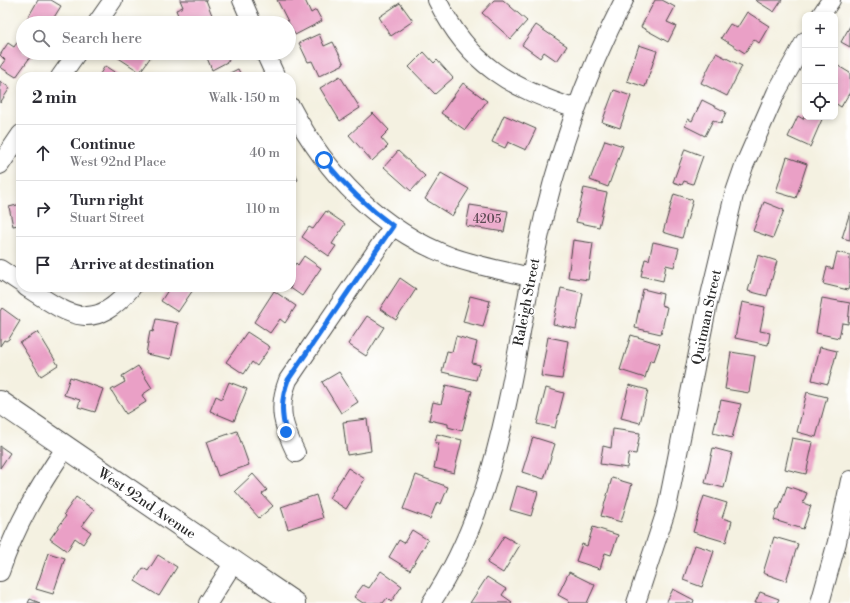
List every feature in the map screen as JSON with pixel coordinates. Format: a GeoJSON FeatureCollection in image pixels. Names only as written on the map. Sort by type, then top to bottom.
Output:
{"type":"FeatureCollection","features":[{"type":"Feature","properties":{"kind":"main road","name":"West 92nd Avenue"},"geometry":{"type":"LineString","coordinates":[[0,402],[294,603]]}},
{"type":"Feature","properties":{"kind":"street"},"geometry":{"type":"LineString","coordinates":[[102,16],[113,0]]}},
{"type":"Feature","properties":{"kind":"street"},"geometry":{"type":"LineString","coordinates":[[242,0],[249,16]]}},
{"type":"Feature","properties":{"kind":"street"},"geometry":{"type":"LineString","coordinates":[[437,0],[458,36],[479,60],[516,86],[537,96],[576,109]]}},
{"type":"Feature","properties":{"kind":"street","name":"Raleigh Street"},"geometry":{"type":"LineString","coordinates":[[431,603],[460,555],[482,499],[502,426],[531,277],[555,174],[586,80],[624,0]]}},
{"type":"Feature","properties":{"kind":"street"},"geometry":{"type":"LineString","coordinates":[[823,12],[831,0]]}},
{"type":"Feature","properties":{"kind":"street","name":"Quitman Street"},"geometry":{"type":"LineString","coordinates":[[636,603],[667,508],[708,308],[734,195],[744,166],[776,93],[802,47]]}},
{"type":"Feature","properties":{"kind":"street"},"geometry":{"type":"LineString","coordinates":[[64,72],[72,60]]}},
{"type":"Feature","properties":{"kind":"street"},"geometry":{"type":"LineString","coordinates":[[268,60],[274,72]]}},
{"type":"Feature","properties":{"kind":"street"},"geometry":{"type":"LineString","coordinates":[[296,119],[324,160],[347,188],[372,212],[424,245],[489,268],[531,277]]}},
{"type":"Feature","properties":{"kind":"street"},"geometry":{"type":"LineString","coordinates":[[0,165],[16,141]]}},
{"type":"Feature","properties":{"kind":"street"},"geometry":{"type":"LineString","coordinates":[[296,453],[286,432],[282,416],[283,393],[288,380],[393,226]]}},
{"type":"Feature","properties":{"kind":"street"},"geometry":{"type":"LineString","coordinates":[[0,270],[16,280]]}},
{"type":"Feature","properties":{"kind":"street"},"geometry":{"type":"LineString","coordinates":[[34,292],[64,312],[83,316],[102,313],[119,303],[128,292]]}},
{"type":"Feature","properties":{"kind":"street"},"geometry":{"type":"LineString","coordinates":[[0,572],[14,534],[23,516],[42,482],[66,447]]}},
{"type":"Feature","properties":{"kind":"street"},"geometry":{"type":"LineString","coordinates":[[820,603],[838,542],[850,480]]}},
{"type":"Feature","properties":{"kind":"street"},"geometry":{"type":"LineString","coordinates":[[208,603],[234,562]]}},
{"type":"Feature","properties":{"kind":"building"},"geometry":{"type":"Polygon","coordinates":[[[38,0],[51,0],[61,6],[55,16],[29,16],[38,0]]]}},
{"type":"Feature","properties":{"kind":"building"},"geometry":{"type":"Polygon","coordinates":[[[180,0],[206,0],[212,15],[178,16],[176,10],[183,7],[180,0]]]}},
{"type":"Feature","properties":{"kind":"building"},"geometry":{"type":"Polygon","coordinates":[[[277,0],[305,0],[311,13],[316,10],[322,21],[296,34],[296,16],[285,16],[277,0]]]}},
{"type":"Feature","properties":{"kind":"building"},"geometry":{"type":"Polygon","coordinates":[[[494,0],[503,0],[527,21],[511,39],[482,13],[494,0]]]}},
{"type":"Feature","properties":{"kind":"building"},"geometry":{"type":"Polygon","coordinates":[[[655,0],[662,0],[675,7],[667,22],[676,26],[668,42],[641,27],[655,0]]]}},
{"type":"Feature","properties":{"kind":"building"},"geometry":{"type":"Polygon","coordinates":[[[755,0],[782,0],[774,12],[755,0]]]}},
{"type":"Feature","properties":{"kind":"building"},"geometry":{"type":"Polygon","coordinates":[[[400,3],[413,21],[391,36],[379,17],[400,3]]]}},
{"type":"Feature","properties":{"kind":"building"},"geometry":{"type":"Polygon","coordinates":[[[747,12],[769,26],[759,43],[754,39],[745,53],[721,38],[730,24],[737,28],[747,12]]]}},
{"type":"Feature","properties":{"kind":"building"},"geometry":{"type":"Polygon","coordinates":[[[536,25],[567,46],[557,61],[544,52],[540,58],[522,45],[536,25]]]}},
{"type":"Feature","properties":{"kind":"building"},"geometry":{"type":"Polygon","coordinates":[[[850,26],[850,47],[841,42],[850,26]]]}},
{"type":"Feature","properties":{"kind":"building"},"geometry":{"type":"Polygon","coordinates":[[[319,34],[324,46],[333,42],[344,64],[319,76],[312,61],[308,62],[299,43],[319,34]]]}},
{"type":"Feature","properties":{"kind":"building"},"geometry":{"type":"Polygon","coordinates":[[[8,43],[14,47],[16,44],[16,60],[28,60],[20,72],[16,72],[16,77],[0,67],[5,60],[0,55],[8,43]]]}},
{"type":"Feature","properties":{"kind":"building"},"geometry":{"type":"Polygon","coordinates":[[[639,45],[657,51],[645,87],[627,81],[639,45]]]}},
{"type":"Feature","properties":{"kind":"building"},"geometry":{"type":"Polygon","coordinates":[[[424,52],[434,63],[437,60],[453,78],[435,94],[409,67],[424,52]]]}},
{"type":"Feature","properties":{"kind":"building"},"geometry":{"type":"Polygon","coordinates":[[[716,53],[742,66],[727,96],[701,83],[716,53]]]}},
{"type":"Feature","properties":{"kind":"building"},"geometry":{"type":"Polygon","coordinates":[[[122,60],[149,60],[140,72],[122,60]]]}},
{"type":"Feature","properties":{"kind":"building"},"geometry":{"type":"Polygon","coordinates":[[[208,60],[228,60],[229,61],[212,70],[208,60]]]}},
{"type":"Feature","properties":{"kind":"building"},"geometry":{"type":"Polygon","coordinates":[[[105,66],[114,72],[101,72],[105,66]]]}},
{"type":"Feature","properties":{"kind":"building"},"geometry":{"type":"Polygon","coordinates":[[[838,66],[850,73],[850,92],[841,107],[838,105],[838,66]]]}},
{"type":"Feature","properties":{"kind":"building"},"geometry":{"type":"Polygon","coordinates":[[[238,69],[240,72],[232,72],[238,69]]]}},
{"type":"Feature","properties":{"kind":"building"},"geometry":{"type":"Polygon","coordinates":[[[340,76],[360,108],[340,121],[320,88],[340,76]]]}},
{"type":"Feature","properties":{"kind":"building"},"geometry":{"type":"Polygon","coordinates":[[[0,81],[10,88],[0,103],[0,81]]]}},
{"type":"Feature","properties":{"kind":"building"},"geometry":{"type":"Polygon","coordinates":[[[463,83],[487,101],[465,130],[441,113],[463,83]]]}},
{"type":"Feature","properties":{"kind":"building"},"geometry":{"type":"Polygon","coordinates":[[[614,90],[631,96],[620,128],[602,122],[614,90]]]}},
{"type":"Feature","properties":{"kind":"building"},"geometry":{"type":"Polygon","coordinates":[[[702,100],[726,112],[721,124],[713,120],[705,136],[685,126],[688,119],[692,121],[702,100]]]}},
{"type":"Feature","properties":{"kind":"building"},"geometry":{"type":"Polygon","coordinates":[[[373,113],[389,130],[381,138],[388,146],[372,161],[349,135],[373,113]]]}},
{"type":"Feature","properties":{"kind":"building"},"geometry":{"type":"Polygon","coordinates":[[[504,115],[536,129],[526,150],[508,142],[505,148],[492,142],[504,115]]]}},
{"type":"Feature","properties":{"kind":"building"},"geometry":{"type":"Polygon","coordinates":[[[798,116],[802,120],[822,120],[810,147],[788,137],[798,116]]]}},
{"type":"Feature","properties":{"kind":"building"},"geometry":{"type":"Polygon","coordinates":[[[605,140],[623,146],[608,187],[590,180],[605,140]]]}},
{"type":"Feature","properties":{"kind":"building"},"geometry":{"type":"Polygon","coordinates":[[[685,149],[703,156],[693,184],[684,181],[682,185],[673,182],[685,149]]]}},
{"type":"Feature","properties":{"kind":"building"},"geometry":{"type":"Polygon","coordinates":[[[398,151],[425,176],[411,191],[384,167],[398,151]]]}},
{"type":"Feature","properties":{"kind":"building"},"geometry":{"type":"Polygon","coordinates":[[[787,157],[807,164],[796,198],[776,192],[787,157]]]}},
{"type":"Feature","properties":{"kind":"building"},"geometry":{"type":"Polygon","coordinates":[[[441,173],[469,189],[452,216],[425,199],[441,173]]]}},
{"type":"Feature","properties":{"kind":"building"},"geometry":{"type":"Polygon","coordinates":[[[584,188],[607,193],[599,227],[576,222],[584,188]]]}},
{"type":"Feature","properties":{"kind":"building"},"geometry":{"type":"Polygon","coordinates":[[[674,194],[693,200],[682,238],[663,232],[674,194]]]}},
{"type":"Feature","properties":{"kind":"building"},"geometry":{"type":"Polygon","coordinates":[[[764,202],[784,210],[773,238],[753,231],[764,202]]]}},
{"type":"Feature","properties":{"kind":"building"},"geometry":{"type":"Polygon","coordinates":[[[16,205],[16,225],[13,226],[9,207],[16,205]]]}},
{"type":"Feature","properties":{"kind":"building"},"geometry":{"type":"Polygon","coordinates":[[[470,205],[508,211],[504,232],[466,226],[470,205]]]}},
{"type":"Feature","properties":{"kind":"building"},"geometry":{"type":"Polygon","coordinates":[[[326,211],[345,224],[332,244],[336,246],[329,256],[302,237],[309,227],[313,229],[326,211]]]}},
{"type":"Feature","properties":{"kind":"building"},"geometry":{"type":"Polygon","coordinates":[[[850,212],[850,240],[842,238],[850,212]]]}},
{"type":"Feature","properties":{"kind":"building"},"geometry":{"type":"Polygon","coordinates":[[[573,240],[593,243],[588,280],[568,277],[573,240]]]}},
{"type":"Feature","properties":{"kind":"building"},"geometry":{"type":"Polygon","coordinates":[[[653,242],[679,248],[674,267],[666,265],[663,281],[641,276],[645,259],[649,260],[653,242]]]}},
{"type":"Feature","properties":{"kind":"building"},"geometry":{"type":"Polygon","coordinates":[[[837,252],[850,255],[850,282],[848,290],[823,284],[827,267],[833,269],[837,252]]]}},
{"type":"Feature","properties":{"kind":"building"},"geometry":{"type":"Polygon","coordinates":[[[758,255],[777,261],[767,296],[748,291],[758,255]]]}},
{"type":"Feature","properties":{"kind":"building"},"geometry":{"type":"Polygon","coordinates":[[[304,256],[321,268],[302,296],[296,292],[296,263],[298,265],[304,256]]]}},
{"type":"Feature","properties":{"kind":"building"},"geometry":{"type":"Polygon","coordinates":[[[400,278],[416,289],[396,320],[380,309],[400,278]]]}},
{"type":"Feature","properties":{"kind":"building"},"geometry":{"type":"Polygon","coordinates":[[[561,288],[583,293],[576,329],[553,324],[561,288]]]}},
{"type":"Feature","properties":{"kind":"building"},"geometry":{"type":"Polygon","coordinates":[[[643,289],[663,294],[661,305],[667,307],[661,334],[635,328],[643,289]]]}},
{"type":"Feature","properties":{"kind":"building"},"geometry":{"type":"Polygon","coordinates":[[[167,292],[192,292],[178,312],[161,301],[167,292]]]}},
{"type":"Feature","properties":{"kind":"building"},"geometry":{"type":"Polygon","coordinates":[[[273,292],[296,306],[285,323],[280,319],[270,333],[254,322],[273,292]]]}},
{"type":"Feature","properties":{"kind":"building"},"geometry":{"type":"Polygon","coordinates":[[[470,296],[490,301],[483,327],[463,322],[470,296]]]}},
{"type":"Feature","properties":{"kind":"building"},"geometry":{"type":"Polygon","coordinates":[[[822,298],[850,303],[848,324],[842,323],[839,338],[816,333],[822,298]]]}},
{"type":"Feature","properties":{"kind":"building"},"geometry":{"type":"Polygon","coordinates":[[[742,302],[765,307],[760,331],[770,333],[768,345],[735,338],[742,302]]]}},
{"type":"Feature","properties":{"kind":"building"},"geometry":{"type":"Polygon","coordinates":[[[2,308],[20,321],[9,339],[6,341],[4,340],[0,346],[0,311],[2,308]]]}},
{"type":"Feature","properties":{"kind":"building"},"geometry":{"type":"Polygon","coordinates":[[[367,316],[384,327],[366,356],[348,344],[367,316]]]}},
{"type":"Feature","properties":{"kind":"building"},"geometry":{"type":"Polygon","coordinates":[[[156,319],[178,323],[171,359],[146,354],[150,331],[153,332],[156,319]]]}},
{"type":"Feature","properties":{"kind":"building"},"geometry":{"type":"Polygon","coordinates":[[[38,332],[58,365],[41,376],[20,343],[38,332]]]}},
{"type":"Feature","properties":{"kind":"building"},"geometry":{"type":"Polygon","coordinates":[[[247,332],[270,347],[257,366],[252,362],[244,374],[226,362],[247,332]]]}},
{"type":"Feature","properties":{"kind":"building"},"geometry":{"type":"Polygon","coordinates":[[[631,335],[660,344],[654,361],[650,360],[645,378],[620,370],[631,335]]]}},
{"type":"Feature","properties":{"kind":"building"},"geometry":{"type":"Polygon","coordinates":[[[456,336],[477,342],[472,363],[480,365],[476,380],[442,372],[447,351],[452,352],[456,336]]]}},
{"type":"Feature","properties":{"kind":"building"},"geometry":{"type":"Polygon","coordinates":[[[548,337],[568,341],[562,379],[541,376],[548,337]]]}},
{"type":"Feature","properties":{"kind":"building"},"geometry":{"type":"Polygon","coordinates":[[[820,347],[837,351],[828,384],[812,380],[820,347]]]}},
{"type":"Feature","properties":{"kind":"building"},"geometry":{"type":"Polygon","coordinates":[[[731,352],[755,356],[749,393],[725,389],[731,352]]]}},
{"type":"Feature","properties":{"kind":"building"},"geometry":{"type":"Polygon","coordinates":[[[138,366],[152,388],[142,395],[146,402],[126,414],[111,390],[125,382],[122,376],[138,366]]]}},
{"type":"Feature","properties":{"kind":"building"},"geometry":{"type":"Polygon","coordinates":[[[339,372],[358,402],[341,413],[322,382],[339,372]]]}},
{"type":"Feature","properties":{"kind":"building"},"geometry":{"type":"Polygon","coordinates":[[[70,377],[103,389],[95,412],[78,407],[80,400],[64,395],[70,377]]]}},
{"type":"Feature","properties":{"kind":"building"},"geometry":{"type":"Polygon","coordinates":[[[229,382],[247,389],[234,421],[210,411],[216,396],[222,399],[229,382]]]}},
{"type":"Feature","properties":{"kind":"building"},"geometry":{"type":"Polygon","coordinates":[[[446,385],[472,391],[462,431],[448,427],[448,424],[429,420],[433,402],[441,404],[446,385]]]}},
{"type":"Feature","properties":{"kind":"building"},"geometry":{"type":"Polygon","coordinates":[[[629,385],[648,390],[640,423],[621,418],[629,385]]]}},
{"type":"Feature","properties":{"kind":"building"},"geometry":{"type":"Polygon","coordinates":[[[546,388],[564,393],[555,428],[537,424],[546,388]]]}},
{"type":"Feature","properties":{"kind":"building"},"geometry":{"type":"Polygon","coordinates":[[[807,392],[827,397],[816,437],[797,432],[807,392]]]}},
{"type":"Feature","properties":{"kind":"building"},"geometry":{"type":"Polygon","coordinates":[[[721,400],[741,404],[732,438],[713,433],[721,400]]]}},
{"type":"Feature","properties":{"kind":"building"},"geometry":{"type":"Polygon","coordinates":[[[367,419],[371,451],[347,455],[343,422],[367,419]]]}},
{"type":"Feature","properties":{"kind":"building"},"geometry":{"type":"Polygon","coordinates":[[[613,429],[640,433],[636,454],[629,453],[627,468],[600,464],[603,446],[611,448],[613,429]]]}},
{"type":"Feature","properties":{"kind":"building"},"geometry":{"type":"Polygon","coordinates":[[[237,431],[249,465],[218,476],[206,442],[237,431]]]}},
{"type":"Feature","properties":{"kind":"building"},"geometry":{"type":"Polygon","coordinates":[[[437,434],[462,440],[454,473],[434,468],[439,443],[435,443],[437,434]]]}},
{"type":"Feature","properties":{"kind":"building"},"geometry":{"type":"Polygon","coordinates":[[[533,437],[555,444],[544,479],[522,472],[533,437]]]}},
{"type":"Feature","properties":{"kind":"building"},"geometry":{"type":"Polygon","coordinates":[[[792,438],[813,442],[806,474],[785,469],[792,438]]]}},
{"type":"Feature","properties":{"kind":"building"},"geometry":{"type":"Polygon","coordinates":[[[0,446],[10,453],[0,468],[0,446]]]}},
{"type":"Feature","properties":{"kind":"building"},"geometry":{"type":"Polygon","coordinates":[[[713,448],[732,453],[724,488],[705,483],[713,448]]]}},
{"type":"Feature","properties":{"kind":"building"},"geometry":{"type":"Polygon","coordinates":[[[348,468],[365,479],[346,509],[329,498],[348,468]]]}},
{"type":"Feature","properties":{"kind":"building"},"geometry":{"type":"Polygon","coordinates":[[[253,474],[267,490],[262,494],[273,506],[259,518],[235,491],[253,474]]]}},
{"type":"Feature","properties":{"kind":"building"},"geometry":{"type":"Polygon","coordinates":[[[416,475],[448,487],[441,504],[437,502],[430,519],[403,509],[416,475]]]}},
{"type":"Feature","properties":{"kind":"building"},"geometry":{"type":"Polygon","coordinates":[[[612,478],[632,484],[621,522],[601,516],[612,478]]]}},
{"type":"Feature","properties":{"kind":"building"},"geometry":{"type":"Polygon","coordinates":[[[517,486],[538,492],[531,516],[510,510],[517,486]]]}},
{"type":"Feature","properties":{"kind":"building"},"geometry":{"type":"Polygon","coordinates":[[[787,486],[807,493],[803,503],[811,506],[803,529],[774,520],[787,486]]]}},
{"type":"Feature","properties":{"kind":"building"},"geometry":{"type":"Polygon","coordinates":[[[316,495],[323,518],[288,529],[281,507],[316,495]]]}},
{"type":"Feature","properties":{"kind":"building"},"geometry":{"type":"Polygon","coordinates":[[[704,496],[727,503],[722,518],[732,521],[726,542],[693,532],[704,496]]]}},
{"type":"Feature","properties":{"kind":"building"},"geometry":{"type":"Polygon","coordinates":[[[76,497],[94,510],[82,526],[91,532],[83,544],[75,538],[67,551],[50,539],[66,516],[64,514],[76,497]]]}},
{"type":"Feature","properties":{"kind":"building"},"geometry":{"type":"Polygon","coordinates":[[[593,527],[618,535],[611,555],[605,553],[600,569],[576,561],[582,544],[587,546],[593,527]]]}},
{"type":"Feature","properties":{"kind":"building"},"geometry":{"type":"Polygon","coordinates":[[[412,530],[428,540],[410,570],[389,557],[399,540],[404,543],[412,530]]]}},
{"type":"Feature","properties":{"kind":"building"},"geometry":{"type":"Polygon","coordinates":[[[504,536],[520,545],[503,573],[487,563],[504,536]]]}},
{"type":"Feature","properties":{"kind":"building"},"geometry":{"type":"Polygon","coordinates":[[[774,537],[798,544],[786,581],[763,573],[774,537]]]}},
{"type":"Feature","properties":{"kind":"building"},"geometry":{"type":"Polygon","coordinates":[[[695,545],[714,551],[702,587],[683,580],[695,545]]]}},
{"type":"Feature","properties":{"kind":"building"},"geometry":{"type":"Polygon","coordinates":[[[48,553],[65,558],[53,594],[36,589],[48,553]]]}},
{"type":"Feature","properties":{"kind":"building"},"geometry":{"type":"Polygon","coordinates":[[[158,555],[177,567],[159,596],[135,581],[143,568],[148,571],[158,555]]]}},
{"type":"Feature","properties":{"kind":"building"},"geometry":{"type":"Polygon","coordinates":[[[381,571],[402,586],[391,602],[387,598],[383,603],[363,603],[354,597],[363,585],[369,588],[381,571]]]}},
{"type":"Feature","properties":{"kind":"building"},"geometry":{"type":"Polygon","coordinates":[[[569,572],[595,585],[587,603],[568,603],[569,601],[558,595],[569,572]]]}},
{"type":"Feature","properties":{"kind":"building"},"geometry":{"type":"Polygon","coordinates":[[[487,577],[506,589],[502,595],[512,602],[511,603],[470,603],[487,577]]]}},
{"type":"Feature","properties":{"kind":"building"},"geometry":{"type":"Polygon","coordinates":[[[673,589],[694,600],[693,603],[666,603],[673,589]]]}},
{"type":"Feature","properties":{"kind":"building"},"geometry":{"type":"Polygon","coordinates":[[[760,592],[779,599],[777,603],[755,603],[760,592]]]}},
{"type":"Feature","properties":{"kind":"building"},"geometry":{"type":"Polygon","coordinates":[[[30,599],[40,603],[28,603],[30,599]]]}},
{"type":"Feature","properties":{"kind":"route"},"geometry":{"type":"LineString","coordinates":[[286,432],[281,408],[283,393],[288,380],[393,226],[372,212],[347,188],[324,160]]}}]}
